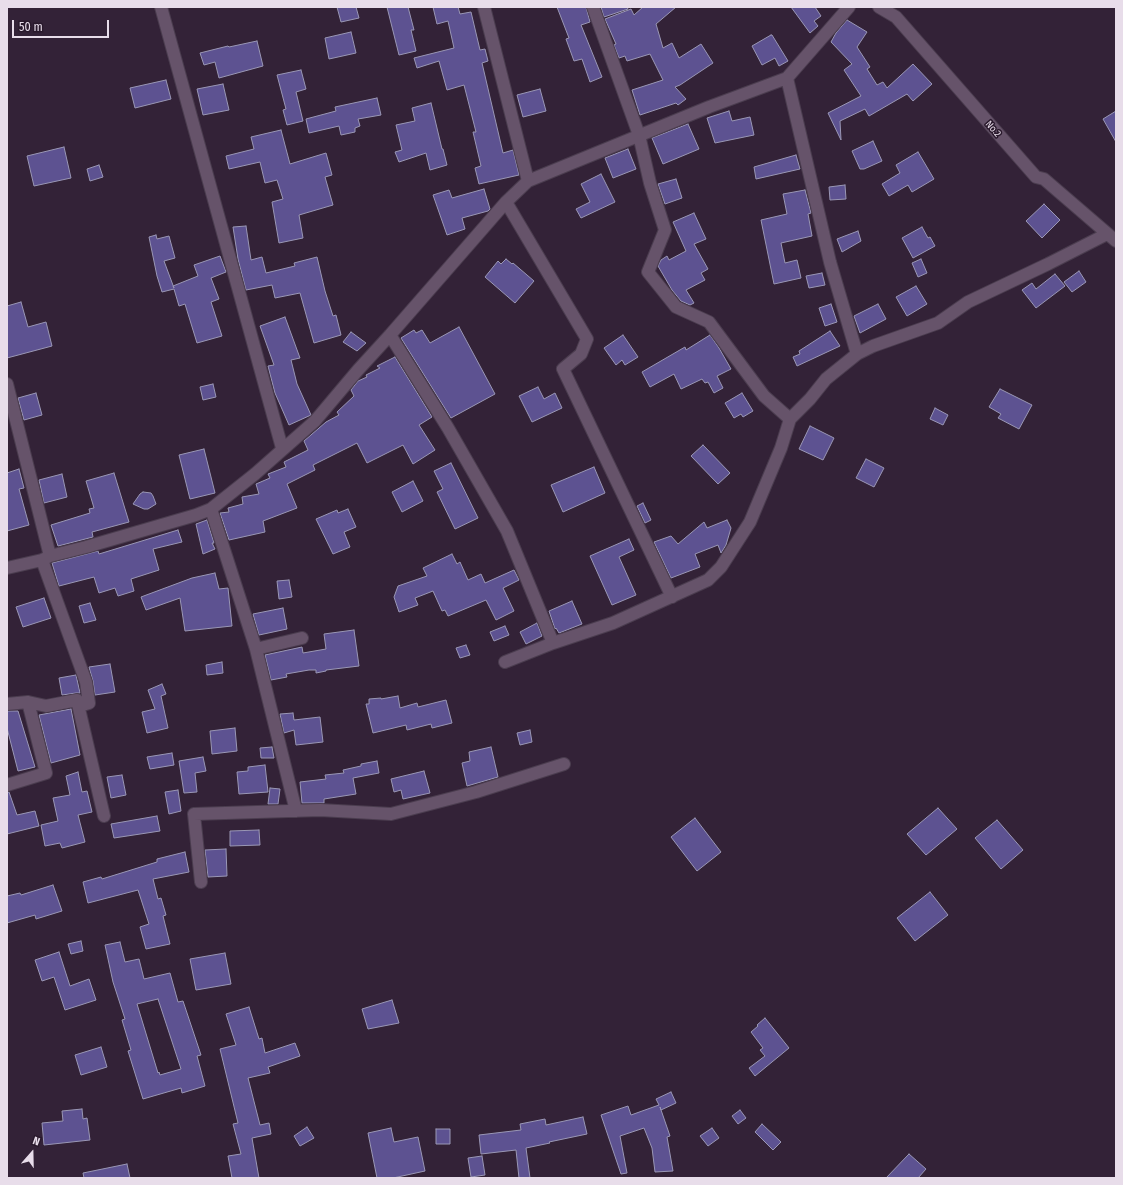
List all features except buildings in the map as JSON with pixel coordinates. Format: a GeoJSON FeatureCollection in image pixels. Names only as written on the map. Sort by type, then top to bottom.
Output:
{"type":"FeatureCollection","features":[{"type":"Feature","properties":{"kind":"street"},"geometry":{"type":"LineString","coordinates":[[161,7],[282,448]]}},
{"type":"Feature","properties":{"kind":"street"},"geometry":{"type":"LineString","coordinates":[[484,7],[528,181]]}},
{"type":"Feature","properties":{"kind":"street"},"geometry":{"type":"LineString","coordinates":[[594,7],[639,135],[650,182],[665,230],[648,272],[676,307],[709,322],[764,396],[790,419]]}},
{"type":"Feature","properties":{"kind":"street"},"geometry":{"type":"LineString","coordinates":[[7,568],[196,515],[211,508],[255,474],[282,448],[315,421],[506,202],[528,181],[709,107],[787,78],[849,7]]}},
{"type":"Feature","properties":{"kind":"street","name":"No.2"},"geometry":{"type":"LineString","coordinates":[[879,7],[896,17],[1036,177],[1044,179],[1112,237]]}},
{"type":"Feature","properties":{"kind":"street"},"geometry":{"type":"LineString","coordinates":[[787,78],[830,262],[857,354]]}},
{"type":"Feature","properties":{"kind":"street"},"geometry":{"type":"LineString","coordinates":[[506,202],[587,339],[581,354],[563,369],[672,597]]}},
{"type":"Feature","properties":{"kind":"street"},"geometry":{"type":"LineString","coordinates":[[505,662],[553,643],[613,623],[708,580],[721,566],[750,522],[781,448],[790,419],[810,399],[826,379],[857,354],[873,346],[938,323],[968,302],[1048,264],[1112,237]]}},
{"type":"Feature","properties":{"kind":"street"},"geometry":{"type":"LineString","coordinates":[[390,335],[448,428],[507,531],[553,643]]}},
{"type":"Feature","properties":{"kind":"street"},"geometry":{"type":"LineString","coordinates":[[7,384],[46,558],[86,682],[89,703],[79,706]]}},
{"type":"Feature","properties":{"kind":"street"},"geometry":{"type":"LineString","coordinates":[[211,508],[256,649],[296,811]]}},
{"type":"Feature","properties":{"kind":"street"},"geometry":{"type":"LineString","coordinates":[[256,649],[302,638]]}},
{"type":"Feature","properties":{"kind":"street"},"geometry":{"type":"LineString","coordinates":[[7,704],[28,702],[46,706],[77,700],[104,816]]}},
{"type":"Feature","properties":{"kind":"street"},"geometry":{"type":"LineString","coordinates":[[7,785],[46,773],[28,702]]}},
{"type":"Feature","properties":{"kind":"street"},"geometry":{"type":"LineString","coordinates":[[201,882],[194,814],[320,810],[391,814],[476,792],[564,764]]}}]}
